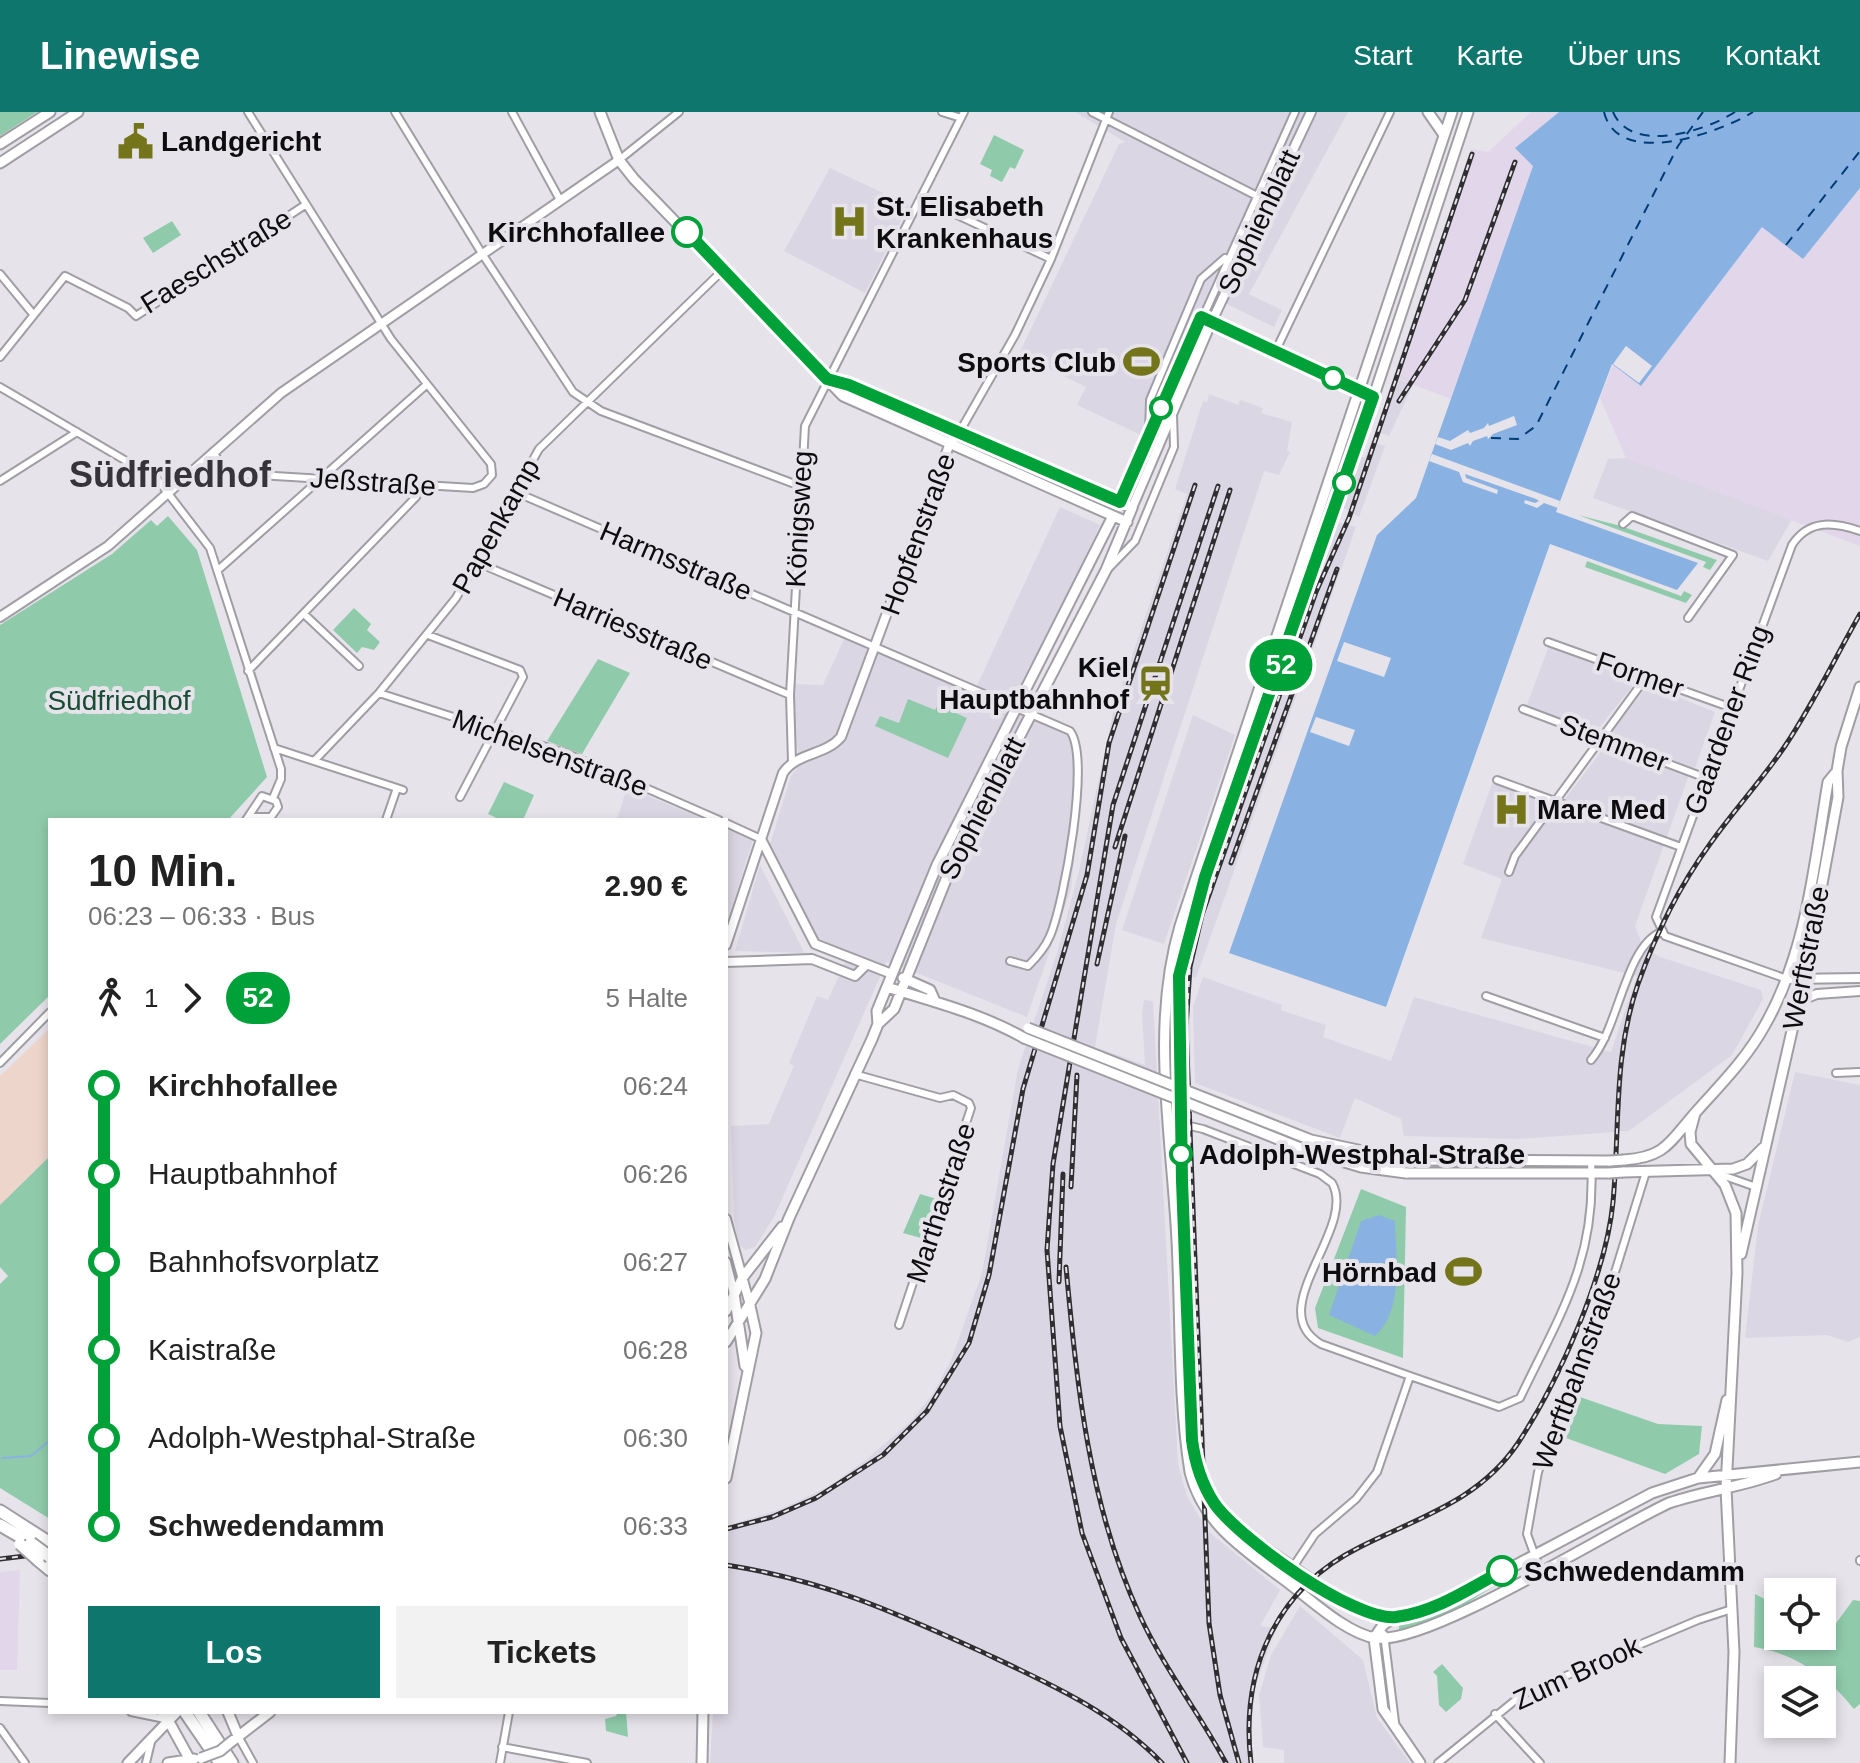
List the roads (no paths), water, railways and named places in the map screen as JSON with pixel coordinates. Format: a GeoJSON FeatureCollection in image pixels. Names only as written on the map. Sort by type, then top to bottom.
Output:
{"type":"FeatureCollection","features":[{"type":"Feature","properties":{"kind":"highway"},"geometry":{"type":"LineString","coordinates":[[2,1520],[48,1540]]}},
{"type":"Feature","properties":{"kind":"highway"},"geometry":{"type":"LineString","coordinates":[[2,1520],[44,1559]]}},
{"type":"Feature","properties":{"kind":"highway"},"geometry":{"type":"LineString","coordinates":[[174,1714],[220,1763]]}},
{"type":"Feature","properties":{"kind":"highway"},"geometry":{"type":"LineString","coordinates":[[200,1714],[232,1763]]}},
{"type":"Feature","properties":{"kind":"main road"},"geometry":{"type":"LineString","coordinates":[[0,144],[50,112]]}},
{"type":"Feature","properties":{"kind":"main road"},"geometry":{"type":"LineString","coordinates":[[0,163],[78,112]]}},
{"type":"Feature","properties":{"kind":"main road"},"geometry":{"type":"LineString","coordinates":[[600,112],[619,160],[843,396],[1127,522]]}},
{"type":"Feature","properties":{"kind":"main road"},"geometry":{"type":"LineString","coordinates":[[1428,112],[1444,135]]}},
{"type":"Feature","properties":{"kind":"main road"},"geometry":{"type":"LineString","coordinates":[[1458,114],[1444,135],[1175,942],[1165,1002],[1168,1121],[1190,1472],[1199,1499],[1214,1523],[1354,1630],[1374,1638],[1385,1638],[1437,1624],[1669,1503],[1745,1485],[1791,1469]]}},
{"type":"Feature","properties":{"kind":"main road"},"geometry":{"type":"LineString","coordinates":[[1458,114],[1373,397],[1205,877],[1186,943],[1178,993],[1192,1440],[1197,1469],[1221,1512],[1292,1568],[1346,1604],[1380,1620],[1446,1602],[1652,1493],[1698,1478],[1860,1462]]}},
{"type":"Feature","properties":{"kind":"main road"},"geometry":{"type":"LineString","coordinates":[[827,379],[849,385],[1132,508]]}},
{"type":"Feature","properties":{"kind":"main road","name":"Sophienblatt"},"geometry":{"type":"LineString","coordinates":[[728,1340],[750,1306],[878,1024],[891,1015],[949,872],[1106,570],[1132,508]]}},
{"type":"Feature","properties":{"kind":"main road","name":"Sophienblatt"},"geometry":{"type":"LineString","coordinates":[[878,1024],[877,1011],[937,865],[1113,516]]}},
{"type":"Feature","properties":{"kind":"main road","name":"Werftstraße"},"geometry":{"type":"LineString","coordinates":[[1737,1273],[1799,1001],[1838,797],[1837,771],[1847,723],[1860,687]]}},
{"type":"Feature","properties":{"kind":"main road","name":"Werftstraße"},"geometry":{"type":"LineString","coordinates":[[1026,1033],[1311,1140],[1405,1160],[1591,1162],[1645,1159],[1661,1152],[1746,1055],[1765,1025],[1787,979],[1803,934],[1828,782],[1837,771]]}},
{"type":"Feature","properties":{"kind":"main road"},"geometry":{"type":"LineString","coordinates":[[892,974],[930,990],[934,999]]}},
{"type":"Feature","properties":{"kind":"main road"},"geometry":{"type":"LineString","coordinates":[[887,987],[934,999],[1026,1033],[1308,1151],[1361,1167],[1406,1173],[1712,1172],[1747,1164],[1765,1145]]}},
{"type":"Feature","properties":{"kind":"main road","name":"Werftstraße"},"geometry":{"type":"LineString","coordinates":[[1695,1113],[1691,1144],[1725,1185],[1736,1213],[1737,1273],[1724,1475]]}},
{"type":"Feature","properties":{"kind":"main road","name":"Sophienblatt"},"geometry":{"type":"LineString","coordinates":[[728,1307],[743,1277],[789,1218]]}},
{"type":"Feature","properties":{"kind":"main road"},"geometry":{"type":"LineString","coordinates":[[734,1294],[746,1373]]}},
{"type":"Feature","properties":{"kind":"main road"},"geometry":{"type":"LineString","coordinates":[[728,1468],[756,1333],[750,1306]]}},
{"type":"Feature","properties":{"kind":"main road","name":"Werftstraße"},"geometry":{"type":"LineString","coordinates":[[1698,1478],[1715,1454],[1721,1413],[1728,1398]]}},
{"type":"Feature","properties":{"kind":"main road","name":"Werftstraße"},"geometry":{"type":"LineString","coordinates":[[1715,1454],[1724,1475]]}},
{"type":"Feature","properties":{"kind":"main road"},"geometry":{"type":"LineString","coordinates":[[1724,1475],[1732,1609],[1730,1763]]}},
{"type":"Feature","properties":{"kind":"main road"},"geometry":{"type":"LineString","coordinates":[[1380,1620],[1374,1638],[1383,1709],[1420,1763]]}},
{"type":"Feature","properties":{"kind":"main road"},"geometry":{"type":"LineString","coordinates":[[128,1763],[174,1714],[195,1760]]}},
{"type":"Feature","properties":{"kind":"main road"},"geometry":{"type":"LineString","coordinates":[[228,1714],[234,1739]]}},
{"type":"Feature","properties":{"kind":"main road"},"geometry":{"type":"LineString","coordinates":[[168,1763],[195,1760],[220,1751],[267,1714]]}},
{"type":"Feature","properties":{"kind":"main road"},"geometry":{"type":"LineString","coordinates":[[702,1763],[703,1714]]}},
{"type":"Feature","properties":{"kind":"street"},"geometry":{"type":"LineString","coordinates":[[218,570],[425,386],[380,322],[248,112]]}},
{"type":"Feature","properties":{"kind":"street"},"geometry":{"type":"LineString","coordinates":[[395,112],[481,252],[573,392],[585,403],[800,486]]}},
{"type":"Feature","properties":{"kind":"street"},"geometry":{"type":"LineString","coordinates":[[512,112],[560,200]]}},
{"type":"Feature","properties":{"kind":"street"},"geometry":{"type":"LineString","coordinates":[[0,617],[108,546],[281,393],[481,252],[619,160],[679,112]]}},
{"type":"Feature","properties":{"kind":"street"},"geometry":{"type":"LineString","coordinates":[[942,112],[963,115]]}},
{"type":"Feature","properties":{"kind":"street"},"geometry":{"type":"LineString","coordinates":[[1092,112],[1108,115],[1257,196]]}},
{"type":"Feature","properties":{"kind":"street","name":"Sophienblatt"},"geometry":{"type":"LineString","coordinates":[[1113,516],[1295,112]]}},
{"type":"Feature","properties":{"kind":"street","name":"Sophienblatt"},"geometry":{"type":"LineString","coordinates":[[1132,508],[1212,321],[1311,112]]}},
{"type":"Feature","properties":{"kind":"street"},"geometry":{"type":"LineString","coordinates":[[1276,350],[1390,112]]}},
{"type":"Feature","properties":{"kind":"street","name":"Königsweg"},"geometry":{"type":"LineString","coordinates":[[728,939],[783,773],[792,762],[790,695],[805,426],[963,115]]}},
{"type":"Feature","properties":{"kind":"street","name":"Hopfenstraße"},"geometry":{"type":"LineString","coordinates":[[792,762],[831,747],[841,737],[877,647],[950,443],[959,433],[1015,335],[1051,259],[1108,115]]}},
{"type":"Feature","properties":{"kind":"street"},"geometry":{"type":"LineString","coordinates":[[921,198],[1051,259]]}},
{"type":"Feature","properties":{"kind":"street","name":"Faeschstraße"},"geometry":{"type":"LineString","coordinates":[[33,314],[65,276],[128,308],[136,316],[305,205]]}},
{"type":"Feature","properties":{"kind":"street"},"geometry":{"type":"LineString","coordinates":[[1149,437],[1147,413],[1153,393],[1201,279],[1228,256]]}},
{"type":"Feature","properties":{"kind":"street","name":"Papenkamp"},"geometry":{"type":"LineString","coordinates":[[315,760],[379,693],[456,598],[539,449],[723,270]]}},
{"type":"Feature","properties":{"kind":"street"},"geometry":{"type":"LineString","coordinates":[[0,274],[33,314],[0,357]]}},
{"type":"Feature","properties":{"kind":"street"},"geometry":{"type":"LineString","coordinates":[[1201,317],[1373,397]]}},
{"type":"Feature","properties":{"kind":"street","name":"Jeßstraße"},"geometry":{"type":"LineString","coordinates":[[213,452],[227,473],[473,488],[488,481],[492,475],[491,464],[425,386]]}},
{"type":"Feature","properties":{"kind":"street"},"geometry":{"type":"LineString","coordinates":[[0,387],[149,474],[168,493],[210,548],[274,748],[281,779],[273,798]]}},
{"type":"Feature","properties":{"kind":"street"},"geometry":{"type":"LineString","coordinates":[[1106,570],[1133,545],[1174,447],[1173,412]]}},
{"type":"Feature","properties":{"kind":"street"},"geometry":{"type":"LineString","coordinates":[[0,481],[77,432]]}},
{"type":"Feature","properties":{"kind":"street"},"geometry":{"type":"LineString","coordinates":[[248,671],[413,500],[422,485]]}},
{"type":"Feature","properties":{"kind":"street","name":"Harmsstraße"},"geometry":{"type":"LineString","coordinates":[[513,491],[1031,711],[1070,731],[1078,743],[1078,771],[1066,887],[1050,938],[1028,966],[1010,961]]}},
{"type":"Feature","properties":{"kind":"street"},"geometry":{"type":"LineString","coordinates":[[1623,524],[1632,516],[1733,555],[1688,618]]}},
{"type":"Feature","properties":{"kind":"street","name":"Gaardener Ring"},"geometry":{"type":"LineString","coordinates":[[1661,932],[1656,914],[1795,540],[1810,528],[1833,524],[1860,531]]}},
{"type":"Feature","properties":{"kind":"street","name":"Harriesstraße"},"geometry":{"type":"LineString","coordinates":[[476,562],[790,695]]}},
{"type":"Feature","properties":{"kind":"street"},"geometry":{"type":"LineString","coordinates":[[304,614],[359,666]]}},
{"type":"Feature","properties":{"kind":"street"},"geometry":{"type":"LineString","coordinates":[[428,635],[520,670],[523,677],[460,797]]}},
{"type":"Feature","properties":{"kind":"street","name":"Former"},"geometry":{"type":"LineString","coordinates":[[1548,642],[1732,708]]}},
{"type":"Feature","properties":{"kind":"street"},"geometry":{"type":"LineString","coordinates":[[1509,872],[1515,856],[1647,676]]}},
{"type":"Feature","properties":{"kind":"street","name":"Michelsenstraße"},"geometry":{"type":"LineString","coordinates":[[379,693],[568,754],[714,818]]}},
{"type":"Feature","properties":{"kind":"street","name":"Stemmer"},"geometry":{"type":"LineString","coordinates":[[1523,709],[1706,778]]}},
{"type":"Feature","properties":{"kind":"street"},"geometry":{"type":"LineString","coordinates":[[274,748],[400,789],[387,817]]}},
{"type":"Feature","properties":{"kind":"street"},"geometry":{"type":"LineString","coordinates":[[1497,780],[1681,847]]}},
{"type":"Feature","properties":{"kind":"street"},"geometry":{"type":"LineString","coordinates":[[249,818],[262,796],[273,798]]}},
{"type":"Feature","properties":{"kind":"street"},"geometry":{"type":"LineString","coordinates":[[266,818],[276,814],[278,807],[273,798]]}},
{"type":"Feature","properties":{"kind":"street"},"geometry":{"type":"LineString","coordinates":[[728,824],[761,839],[809,938],[815,944],[892,974]]}},
{"type":"Feature","properties":{"kind":"street"},"geometry":{"type":"LineString","coordinates":[[1591,1060],[1605,1038],[1641,947],[1661,932],[1802,983],[1860,978]]}},
{"type":"Feature","properties":{"kind":"street"},"geometry":{"type":"LineString","coordinates":[[728,962],[812,959],[855,976],[866,965]]}},
{"type":"Feature","properties":{"kind":"street"},"geometry":{"type":"LineString","coordinates":[[1802,983],[1817,994]]}},
{"type":"Feature","properties":{"kind":"street"},"geometry":{"type":"LineString","coordinates":[[1799,1001],[1817,994],[1860,991]]}},
{"type":"Feature","properties":{"kind":"street"},"geometry":{"type":"LineString","coordinates":[[1486,996],[1605,1038]]}},
{"type":"Feature","properties":{"kind":"street"},"geometry":{"type":"LineString","coordinates":[[0,1063],[48,1014]]}},
{"type":"Feature","properties":{"kind":"street"},"geometry":{"type":"LineString","coordinates":[[1836,1073],[1860,1072]]}},
{"type":"Feature","properties":{"kind":"street","name":"Marthastraße"},"geometry":{"type":"LineString","coordinates":[[854,1074],[940,1098],[953,1095],[971,1108],[899,1325]]}},
{"type":"Feature","properties":{"kind":"street"},"geometry":{"type":"LineString","coordinates":[[1168,1121],[1316,1172],[1332,1183],[1336,1205],[1301,1304],[1300,1326],[1307,1337],[1499,1407],[1520,1398],[1564,1309],[1586,1253],[1591,1162]]}},
{"type":"Feature","properties":{"kind":"street","name":"Werftbahnstraße"},"geometry":{"type":"LineString","coordinates":[[1540,1570],[1532,1555],[1526,1522],[1538,1472],[1616,1269],[1646,1172]]}},
{"type":"Feature","properties":{"kind":"street"},"geometry":{"type":"LineString","coordinates":[[1712,1172],[1756,1187]]}},
{"type":"Feature","properties":{"kind":"street"},"geometry":{"type":"LineString","coordinates":[[728,1226],[750,1306]]}},
{"type":"Feature","properties":{"kind":"street"},"geometry":{"type":"LineString","coordinates":[[728,1270],[734,1294]]}},
{"type":"Feature","properties":{"kind":"street"},"geometry":{"type":"LineString","coordinates":[[1285,1579],[1315,1534],[1356,1499],[1377,1472],[1410,1376]]}},
{"type":"Feature","properties":{"kind":"street"},"geometry":{"type":"LineString","coordinates":[[1652,1493],[1669,1503]]}},
{"type":"Feature","properties":{"kind":"street","name":"Zum Brook"},"geometry":{"type":"LineString","coordinates":[[1438,1763],[1523,1694],[1698,1620],[1732,1609]]}},
{"type":"Feature","properties":{"kind":"street"},"geometry":{"type":"LineString","coordinates":[[1380,1620],[1385,1638],[1395,1730]]}},
{"type":"Feature","properties":{"kind":"street"},"geometry":{"type":"LineString","coordinates":[[0,1701],[48,1703]]}},
{"type":"Feature","properties":{"kind":"street"},"geometry":{"type":"LineString","coordinates":[[498,1762],[509,1714]]}},
{"type":"Feature","properties":{"kind":"street"},"geometry":{"type":"LineString","coordinates":[[1495,1714],[1540,1763]]}},
{"type":"Feature","properties":{"kind":"street"},"geometry":{"type":"LineString","coordinates":[[0,1728],[25,1763]]}},
{"type":"Feature","properties":{"kind":"street"},"geometry":{"type":"LineString","coordinates":[[146,1763],[152,1739]]}},
{"type":"Feature","properties":{"kind":"street"},"geometry":{"type":"LineString","coordinates":[[234,1739],[253,1763]]}},
{"type":"Feature","properties":{"kind":"street"},"geometry":{"type":"LineString","coordinates":[[502,1747],[587,1763]]}},
{"type":"Feature","properties":{"kind":"water"},"geometry":{"type":"Polygon","coordinates":[[[1559,112],[1860,112],[1860,188],[1803,259],[1762,227],[1641,386],[1612,364],[1556,512],[1698,563],[1677,590],[1550,544],[1386,1007],[1229,953],[1377,535],[1416,498],[1533,166],[1515,148],[1559,112]]]}},
{"type":"Feature","properties":{"kind":"water"},"geometry":{"type":"Polygon","coordinates":[[[1379,1215],[1395,1221],[1397,1266],[1390,1312],[1375,1336],[1329,1315],[1361,1221],[1379,1215]]]}},
{"type":"Feature","properties":{"kind":"waterway"},"geometry":{"type":"LineString","coordinates":[[2,1458],[31,1456],[48,1442]]}},
{"type":"Feature","properties":{"kind":"railway"},"geometry":{"type":"LineString","coordinates":[[1239,1763],[1220,1695],[1209,1623],[1186,1027],[1190,967],[1202,915],[1316,592],[1349,518],[1472,154]]}},
{"type":"Feature","properties":{"kind":"railway"},"geometry":{"type":"LineString","coordinates":[[1399,401],[1465,300],[1515,162]]}},
{"type":"Feature","properties":{"kind":"railway"},"geometry":{"type":"LineString","coordinates":[[728,1528],[772,1517],[816,1498],[883,1455],[927,1411],[969,1343],[989,1275],[1023,1089],[1087,875],[1109,743],[1195,485]]}},
{"type":"Feature","properties":{"kind":"railway"},"geometry":{"type":"LineString","coordinates":[[1187,1763],[1121,1638],[1082,1533],[1060,1426],[1047,1250],[1053,1164],[1113,805],[1218,486]]}},
{"type":"Feature","properties":{"kind":"railway"},"geometry":{"type":"LineString","coordinates":[[1115,847],[1230,490]]}},
{"type":"Feature","properties":{"kind":"railway"},"geometry":{"type":"LineString","coordinates":[[1231,863],[1337,569]]}},
{"type":"Feature","properties":{"kind":"railway"},"geometry":{"type":"LineString","coordinates":[[1251,1763],[1251,1696],[1258,1665],[1285,1610],[1330,1565],[1360,1547],[1446,1506],[1485,1480],[1518,1443],[1534,1418],[1578,1327],[1609,1231],[1625,1038],[1638,984],[1660,929],[1688,876],[1785,746],[1860,614]]}},
{"type":"Feature","properties":{"kind":"railway"},"geometry":{"type":"LineString","coordinates":[[1097,964],[1125,836]]}},
{"type":"Feature","properties":{"kind":"railway"},"geometry":{"type":"LineString","coordinates":[[1071,1187],[1077,1075]]}},
{"type":"Feature","properties":{"kind":"railway"},"geometry":{"type":"LineString","coordinates":[[1059,1282],[1063,1174]]}},
{"type":"Feature","properties":{"kind":"railway"},"geometry":{"type":"LineString","coordinates":[[1066,1267],[1081,1401],[1108,1532],[1149,1635],[1226,1763]]}},
{"type":"Feature","properties":{"kind":"railway"},"geometry":{"type":"LineString","coordinates":[[0,1559],[48,1553]]}},
{"type":"Feature","properties":{"kind":"railway"},"geometry":{"type":"LineString","coordinates":[[728,1565],[826,1588],[887,1610],[980,1651],[1099,1712],[1162,1763]]}},
{"type":"Feature","properties":{"kind":"place","name":"Landgericht"},"geometry":{"type":"Point","coordinates":[135,141]}},
{"type":"Feature","properties":{"kind":"place","name":"St. Elisabeth Krankenhaus"},"geometry":{"type":"Point","coordinates":[850,222]}},
{"type":"Feature","properties":{"kind":"place","name":"Kirchhofallee"},"geometry":{"type":"Point","coordinates":[687,232]}},
{"type":"Feature","properties":{"kind":"place","name":"Sports Club"},"geometry":{"type":"Point","coordinates":[1142,362]}},
{"type":"Feature","properties":{"kind":"place","name":"Kiel Hauptbahnhof"},"geometry":{"type":"Point","coordinates":[1155,683]}},
{"type":"Feature","properties":{"kind":"place","name":"Mare Med"},"geometry":{"type":"Point","coordinates":[1511,809]}},
{"type":"Feature","properties":{"kind":"place","name":"Adolph-Westphal-Straße"},"geometry":{"type":"Point","coordinates":[1181,1154]}},
{"type":"Feature","properties":{"kind":"place","name":"Hörnbad"},"geometry":{"type":"Point","coordinates":[1463,1272]}},
{"type":"Feature","properties":{"kind":"place","name":"Schwedendamm"},"geometry":{"type":"Point","coordinates":[1502,1571]}},
{"type":"Feature","properties":{"kind":"district","name":"Südfriedhof"},"geometry":{"type":"Point","coordinates":[170,474]}}]}
